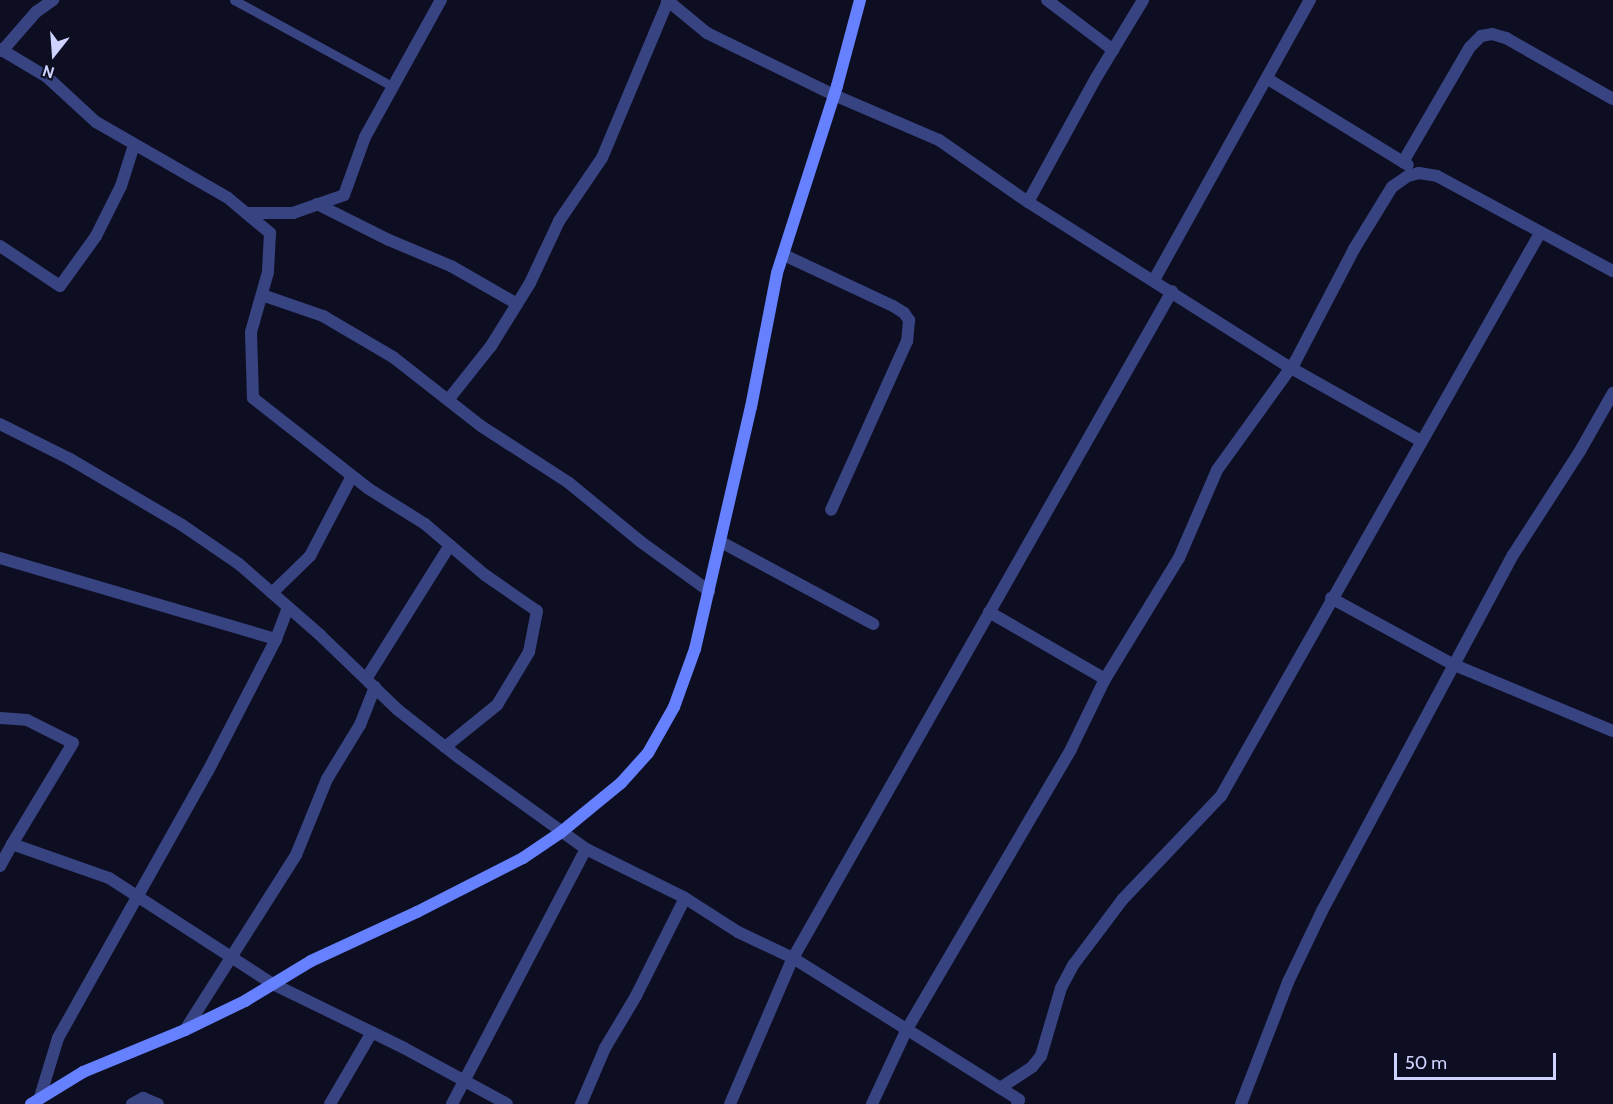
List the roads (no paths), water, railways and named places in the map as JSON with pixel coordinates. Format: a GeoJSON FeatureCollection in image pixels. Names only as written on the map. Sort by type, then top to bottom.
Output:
{"type":"FeatureCollection","features":[{"type":"Feature","properties":{"kind":"street"},"geometry":{"type":"LineString","coordinates":[[52,0],[36,12],[1,50],[47,77],[96,122],[228,198],[270,233],[268,272],[252,332],[253,398],[352,476],[425,524],[485,576],[537,610],[529,652],[498,705],[445,747]]}},
{"type":"Feature","properties":{"kind":"street"},"geometry":{"type":"LineString","coordinates":[[246,213],[292,213],[344,195],[365,137],[441,0]]}},
{"type":"Feature","properties":{"kind":"street"},"geometry":{"type":"LineString","coordinates":[[448,399],[491,345],[517,304],[559,221],[602,158],[668,0],[707,33],[834,95],[939,140],[1028,202],[1291,368],[1421,441]]}},
{"type":"Feature","properties":{"kind":"street"},"geometry":{"type":"LineString","coordinates":[[36,1101],[83,1072],[185,1030],[273,984],[311,961],[417,912],[523,858],[560,833],[621,783],[648,753],[674,707],[695,649],[721,542],[783,255],[834,95],[860,0]]}},
{"type":"Feature","properties":{"kind":"street"},"geometry":{"type":"LineString","coordinates":[[1047,0],[1113,50]]}},
{"type":"Feature","properties":{"kind":"street"},"geometry":{"type":"LineString","coordinates":[[1028,202],[1143,0]]}},
{"type":"Feature","properties":{"kind":"street"},"geometry":{"type":"LineString","coordinates":[[1154,280],[1310,0]]}},
{"type":"Feature","properties":{"kind":"street"},"geometry":{"type":"LineString","coordinates":[[1403,162],[1470,47],[1481,36],[1492,34],[1506,38],[1613,99]]}},
{"type":"Feature","properties":{"kind":"street"},"geometry":{"type":"LineString","coordinates":[[1268,79],[1419,173]]}},
{"type":"Feature","properties":{"kind":"street"},"geometry":{"type":"LineString","coordinates":[[0,246],[60,286],[96,236],[121,186],[134,145]]}},
{"type":"Feature","properties":{"kind":"street"},"geometry":{"type":"LineString","coordinates":[[872,1104],[907,1029],[1071,749],[1105,679],[1179,558],[1217,470],[1291,368],[1354,249],[1392,187],[1408,176],[1419,173],[1437,176],[1454,183],[1483,203],[1613,271]]}},
{"type":"Feature","properties":{"kind":"street"},"geometry":{"type":"LineString","coordinates":[[317,204],[389,240],[451,266],[517,304]]}},
{"type":"Feature","properties":{"kind":"street"},"geometry":{"type":"LineString","coordinates":[[1000,1088],[1032,1067],[1041,1056],[1061,988],[1074,964],[1122,900],[1221,796],[1331,598],[1540,233]]}},
{"type":"Feature","properties":{"kind":"street"},"geometry":{"type":"LineString","coordinates":[[783,255],[893,306],[904,313],[909,320],[907,341],[831,510]]}},
{"type":"Feature","properties":{"kind":"street"},"geometry":{"type":"LineString","coordinates":[[730,1104],[793,958],[1172,291]]}},
{"type":"Feature","properties":{"kind":"street"},"geometry":{"type":"LineString","coordinates":[[262,295],[323,316],[393,357],[481,426],[569,483],[641,542],[709,591]]}},
{"type":"Feature","properties":{"kind":"street"},"geometry":{"type":"LineString","coordinates":[[1241,1104],[1288,981],[1322,911],[1452,664],[1513,555],[1580,451],[1613,393]]}},
{"type":"Feature","properties":{"kind":"street"},"geometry":{"type":"LineString","coordinates":[[0,424],[70,459],[182,525],[239,564],[370,683],[445,747],[560,833],[586,849],[685,898],[738,932],[793,958],[1021,1103]]}},
{"type":"Feature","properties":{"kind":"street"},"geometry":{"type":"LineString","coordinates":[[272,593],[310,556],[352,476]]}},
{"type":"Feature","properties":{"kind":"street"},"geometry":{"type":"LineString","coordinates":[[721,542],[873,624]]}},
{"type":"Feature","properties":{"kind":"street"},"geometry":{"type":"LineString","coordinates":[[185,1030],[296,855],[327,779],[360,725],[370,683],[450,545]]}},
{"type":"Feature","properties":{"kind":"street"},"geometry":{"type":"LineString","coordinates":[[0,558],[276,639]]}},
{"type":"Feature","properties":{"kind":"street"},"geometry":{"type":"LineString","coordinates":[[1331,598],[1452,664],[1613,731]]}},
{"type":"Feature","properties":{"kind":"street"},"geometry":{"type":"LineString","coordinates":[[36,1101],[58,1038],[208,771],[276,639],[288,608]]}},
{"type":"Feature","properties":{"kind":"street"},"geometry":{"type":"LineString","coordinates":[[989,612],[1105,679]]}},
{"type":"Feature","properties":{"kind":"street"},"geometry":{"type":"LineString","coordinates":[[0,718],[27,720],[73,743],[0,866]]}},
{"type":"Feature","properties":{"kind":"street"},"geometry":{"type":"LineString","coordinates":[[12,844],[109,878],[273,984],[372,1032],[507,1104]]}},
{"type":"Feature","properties":{"kind":"street"},"geometry":{"type":"LineString","coordinates":[[452,1104],[586,849]]}},
{"type":"Feature","properties":{"kind":"street"},"geometry":{"type":"LineString","coordinates":[[581,1104],[605,1048],[636,996],[685,898]]}},
{"type":"Feature","properties":{"kind":"street"},"geometry":{"type":"LineString","coordinates":[[330,1104],[372,1032]]}},
{"type":"Feature","properties":{"kind":"street"},"geometry":{"type":"LineString","coordinates":[[132,1104],[143,1098],[158,1104]]}},
{"type":"Feature","properties":{"kind":"lane"},"geometry":{"type":"LineString","coordinates":[[234,0],[392,86]]}}]}
